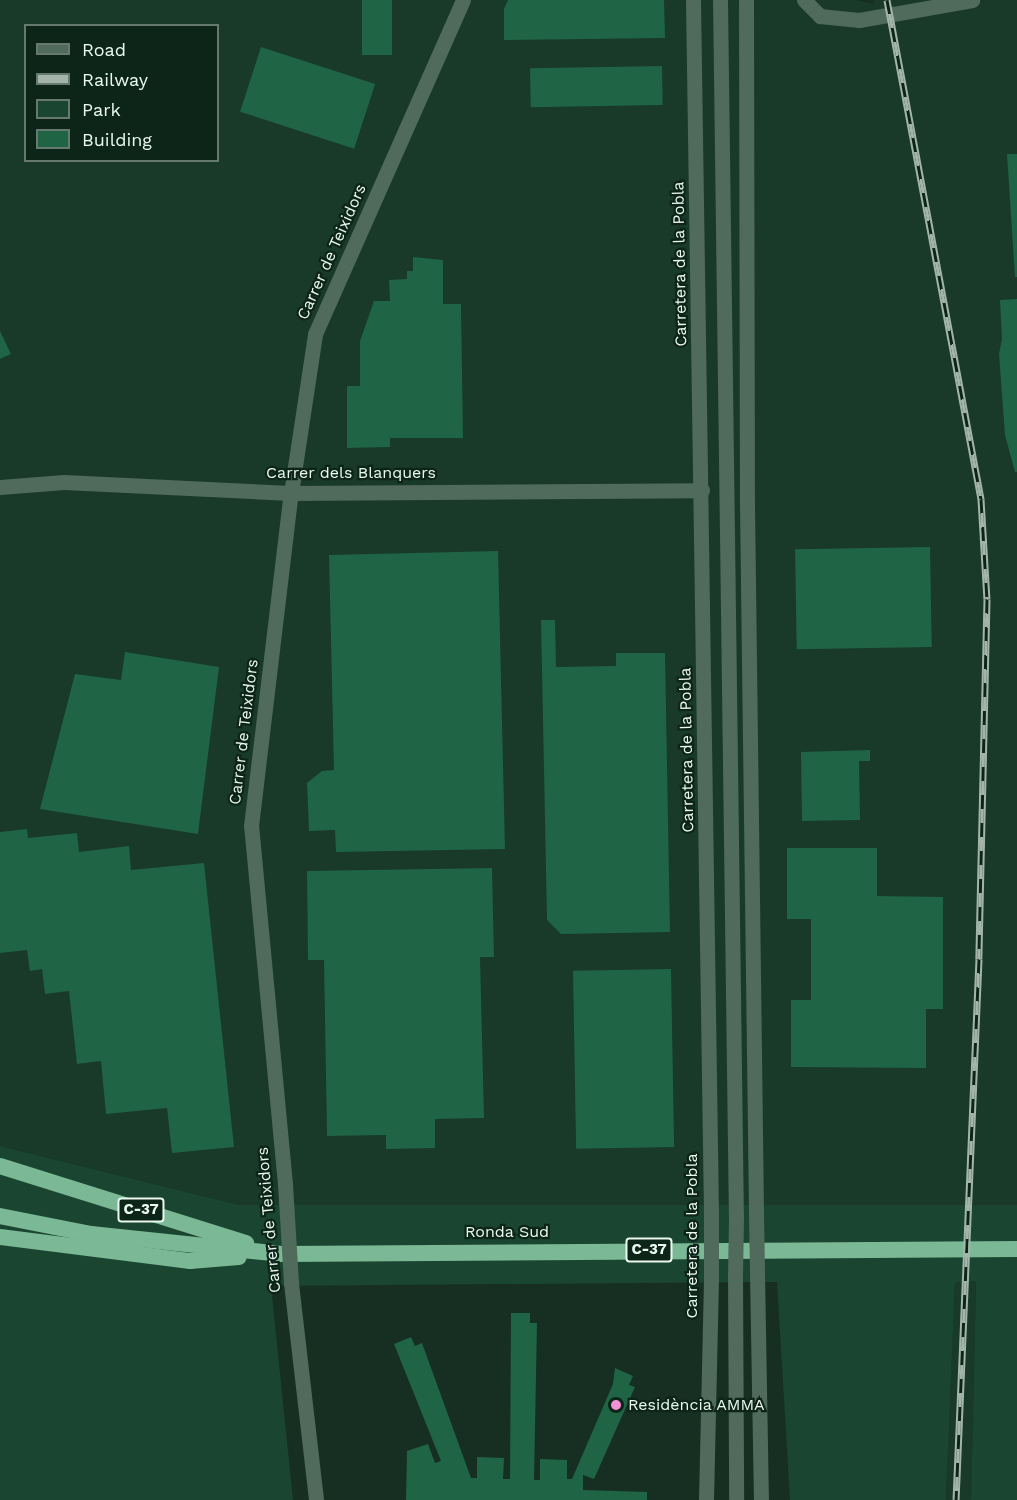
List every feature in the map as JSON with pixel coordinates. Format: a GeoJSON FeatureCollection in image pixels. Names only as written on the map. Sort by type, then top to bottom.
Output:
{"type":"FeatureCollection","features":[{"type":"Feature","properties":{"kind":"highway","name":"C-37"},"geometry":{"type":"LineString","coordinates":[[0,1166],[282,1254]]}},
{"type":"Feature","properties":{"kind":"highway","name":"Ronda Sud"},"geometry":{"type":"LineString","coordinates":[[0,1216],[91,1234],[282,1254],[1017,1249]]}},
{"type":"Feature","properties":{"kind":"highway","name":"C-37"},"geometry":{"type":"LineString","coordinates":[[0,1237],[190,1261],[282,1254]]}},
{"type":"Feature","properties":{"kind":"street","name":"Carrer de Teixidors"},"geometry":{"type":"LineString","coordinates":[[316,1500],[291,1283],[285,1184],[250,826],[291,493],[315,334],[463,0]]}},
{"type":"Feature","properties":{"kind":"street","name":"Carretera de la Pobla"},"geometry":{"type":"LineString","coordinates":[[693,0],[711,1215],[706,1500]]}},
{"type":"Feature","properties":{"kind":"street"},"geometry":{"type":"LineString","coordinates":[[720,0],[736,1216],[736,1500]]}},
{"type":"Feature","properties":{"kind":"street"},"geometry":{"type":"LineString","coordinates":[[746,0],[747,504],[761,1500]]}},
{"type":"Feature","properties":{"kind":"street"},"geometry":{"type":"LineString","coordinates":[[804,0],[820,16],[859,21],[972,0]]}},
{"type":"Feature","properties":{"kind":"street","name":"Carrer dels Blanquers"},"geometry":{"type":"LineString","coordinates":[[0,487],[63,482],[291,493],[702,490]]}},
{"type":"Feature","properties":{"kind":"shaded area"},"geometry":{"type":"Polygon","coordinates":[[[0,0],[856,0],[874,4],[874,0],[1017,0],[1017,1205],[239,1205],[0,1146],[0,0]]]}},
{"type":"Feature","properties":{"kind":"shaded area"},"geometry":{"type":"Polygon","coordinates":[[[955,1281],[976,1281],[971,1500],[946,1500],[955,1281]]]}},
{"type":"Feature","properties":{"kind":"green space"},"geometry":{"type":"Polygon","coordinates":[[[0,1146],[239,1205],[1017,1205],[1017,1500],[971,1500],[976,1281],[955,1282],[946,1500],[790,1500],[777,1282],[271,1286],[293,1500],[0,1500],[0,1146]]]}},
{"type":"Feature","properties":{"kind":"building"},"geometry":{"type":"Polygon","coordinates":[[[362,0],[392,0],[392,55],[362,55],[362,0]]]}},
{"type":"Feature","properties":{"kind":"building"},"geometry":{"type":"Polygon","coordinates":[[[508,0],[664,0],[665,38],[504,40],[504,9],[508,0]]]}},
{"type":"Feature","properties":{"kind":"building"},"geometry":{"type":"Polygon","coordinates":[[[261,47],[375,84],[354,149],[240,112],[261,47]]]}},
{"type":"Feature","properties":{"kind":"building"},"geometry":{"type":"Polygon","coordinates":[[[662,66],[663,105],[531,107],[530,68],[662,66]]]}},
{"type":"Feature","properties":{"kind":"building"},"geometry":{"type":"Polygon","coordinates":[[[1007,154],[1017,154],[1017,277],[1015,277],[1007,154]]]}},
{"type":"Feature","properties":{"kind":"building"},"geometry":{"type":"Polygon","coordinates":[[[413,257],[443,260],[443,304],[461,304],[463,438],[390,438],[390,447],[347,448],[347,386],[360,386],[360,341],[374,301],[390,301],[389,280],[407,279],[407,271],[413,271],[413,257]]]}},
{"type":"Feature","properties":{"kind":"building"},"geometry":{"type":"Polygon","coordinates":[[[1017,299],[1017,472],[1015,472],[1005,435],[999,354],[1002,339],[1000,300],[1017,299]]]}},
{"type":"Feature","properties":{"kind":"building"},"geometry":{"type":"Polygon","coordinates":[[[0,331],[11,354],[0,359],[0,331]]]}},
{"type":"Feature","properties":{"kind":"building"},"geometry":{"type":"Polygon","coordinates":[[[930,547],[932,647],[797,649],[795,549],[930,547]]]}},
{"type":"Feature","properties":{"kind":"building"},"geometry":{"type":"Polygon","coordinates":[[[498,551],[505,849],[336,852],[335,830],[309,831],[307,783],[322,771],[334,770],[329,555],[498,551]]]}},
{"type":"Feature","properties":{"kind":"building"},"geometry":{"type":"Polygon","coordinates":[[[541,620],[555,620],[556,667],[616,666],[616,653],[665,653],[670,932],[561,934],[547,920],[541,620]]]}},
{"type":"Feature","properties":{"kind":"building"},"geometry":{"type":"Polygon","coordinates":[[[125,652],[219,667],[198,834],[40,809],[75,674],[121,680],[125,652]]]}},
{"type":"Feature","properties":{"kind":"building"},"geometry":{"type":"Polygon","coordinates":[[[870,750],[870,761],[859,761],[860,820],[802,821],[801,752],[870,750]]]}},
{"type":"Feature","properties":{"kind":"building"},"geometry":{"type":"Polygon","coordinates":[[[27,829],[28,838],[77,833],[79,852],[129,846],[131,870],[204,863],[234,1147],[172,1153],[167,1108],[106,1114],[101,1061],[77,1064],[69,991],[45,994],[42,969],[30,971],[27,950],[0,953],[0,832],[27,829]]]}},
{"type":"Feature","properties":{"kind":"building"},"geometry":{"type":"Polygon","coordinates":[[[787,848],[877,848],[877,896],[943,897],[943,1009],[926,1009],[926,1068],[791,1067],[791,1000],[811,1000],[811,919],[787,919],[787,848]]]}},
{"type":"Feature","properties":{"kind":"building"},"geometry":{"type":"Polygon","coordinates":[[[492,868],[494,957],[480,957],[484,1118],[435,1119],[435,1148],[386,1149],[386,1135],[327,1136],[324,960],[308,960],[307,871],[492,868]]]}},
{"type":"Feature","properties":{"kind":"building"},"geometry":{"type":"Polygon","coordinates":[[[671,969],[674,1147],[576,1149],[573,971],[671,969]]]}},
{"type":"Feature","properties":{"kind":"building","name":"Residència AMMA"},"geometry":{"type":"Polygon","coordinates":[[[511,1313],[530,1313],[530,1323],[537,1323],[534,1480],[540,1480],[540,1459],[567,1460],[567,1479],[572,1479],[613,1384],[615,1368],[633,1376],[629,1385],[635,1387],[594,1479],[583,1475],[583,1490],[647,1492],[647,1500],[406,1500],[407,1451],[428,1444],[435,1463],[441,1461],[394,1344],[411,1337],[415,1346],[422,1343],[471,1478],[477,1478],[477,1457],[504,1458],[503,1479],[510,1479],[511,1313]]]}},
{"type":"Feature","properties":{"kind":"railway"},"geometry":{"type":"LineString","coordinates":[[887,0],[981,499],[987,599],[979,959],[956,1500]]}},
{"type":"Feature","properties":{"kind":"place","name":"Residència AMMA"},"geometry":{"type":"Point","coordinates":[616,1405]}}]}
